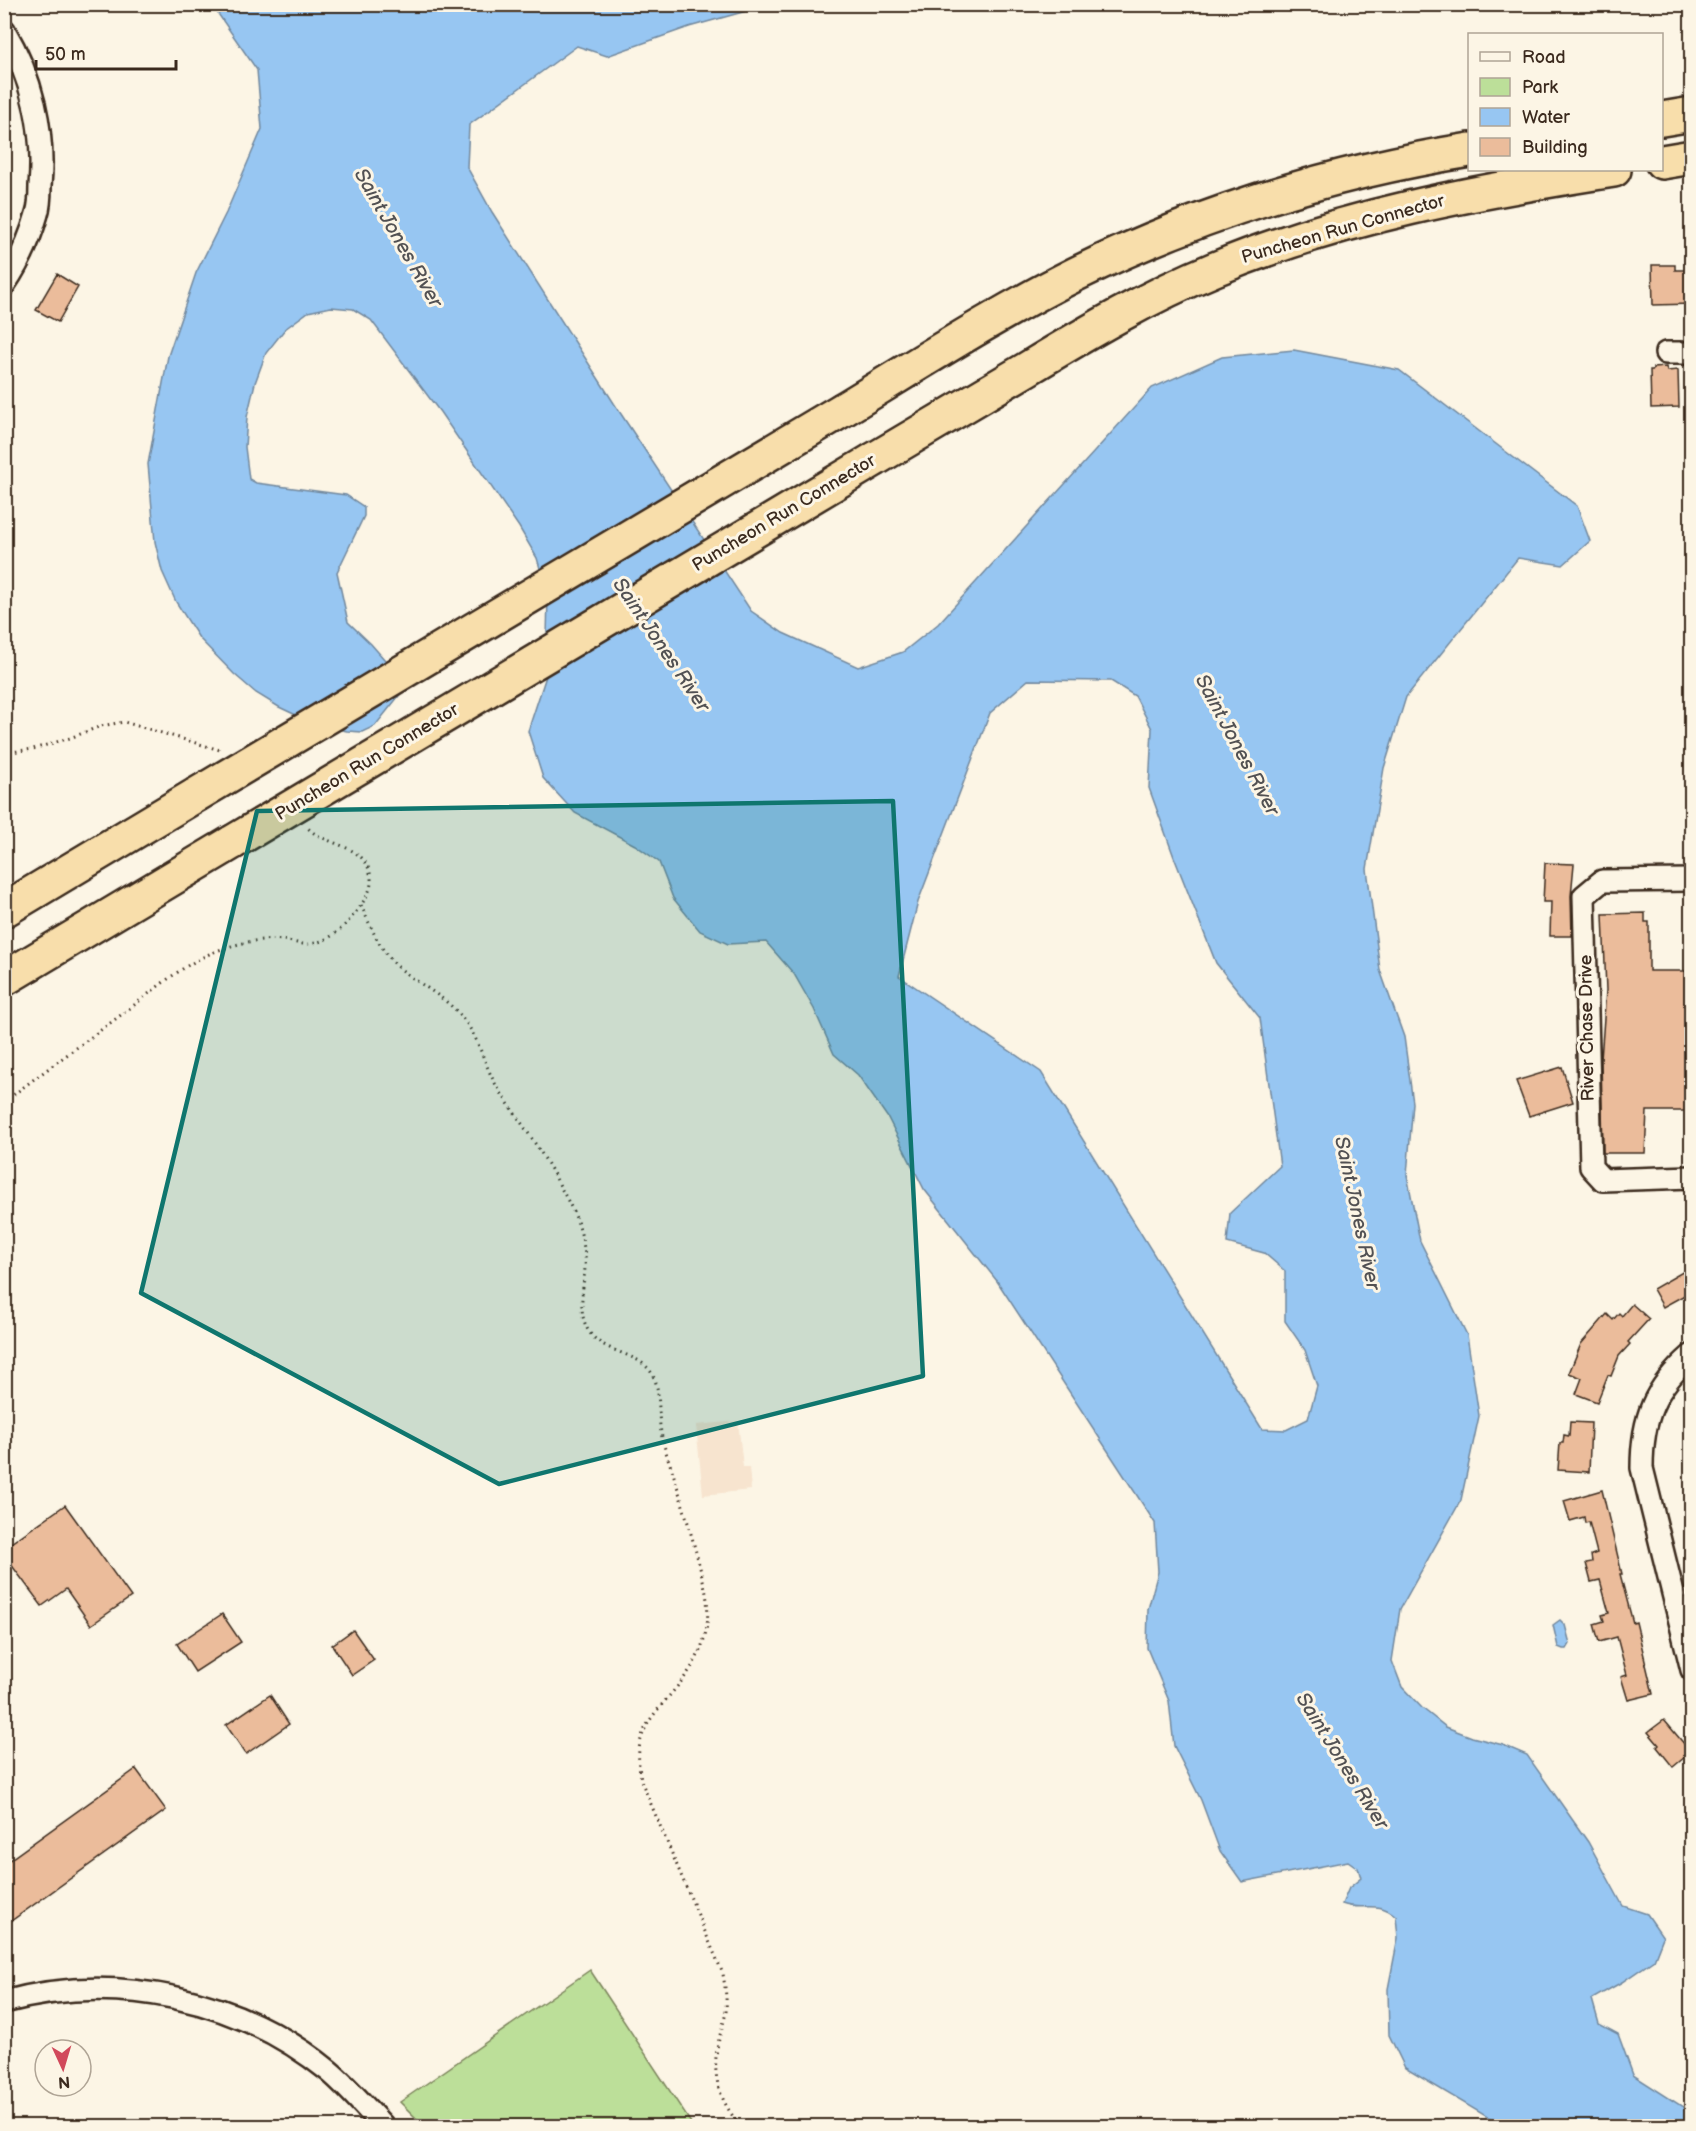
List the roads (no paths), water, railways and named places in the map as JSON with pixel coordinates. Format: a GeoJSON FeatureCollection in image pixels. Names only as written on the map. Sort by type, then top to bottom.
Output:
{"type":"FeatureCollection","features":[{"type":"Feature","properties":{"kind":"highway"},"geometry":{"type":"LineString","coordinates":[[1663,119],[1692,114]]}},
{"type":"Feature","properties":{"kind":"highway"},"geometry":{"type":"LineString","coordinates":[[4,910],[1023,302],[1075,275],[1171,232],[1269,196],[1389,165],[1468,150]]}},
{"type":"Feature","properties":{"kind":"highway"},"geometry":{"type":"LineString","coordinates":[[1663,162],[1692,157]]}},
{"type":"Feature","properties":{"kind":"highway","name":"Puncheon Run Connector"},"geometry":{"type":"LineString","coordinates":[[4,980],[1114,317],[1204,274],[1252,254],[1304,237],[1406,208],[1495,189],[1608,171]]}},
{"type":"Feature","properties":{"kind":"street"},"geometry":{"type":"LineString","coordinates":[[4,30],[34,98],[41,136],[38,212],[20,260],[4,285]]}},
{"type":"Feature","properties":{"kind":"street"},"geometry":{"type":"LineString","coordinates":[[1666,353],[1692,353]]}},
{"type":"Feature","properties":{"kind":"street","name":"River Chase Drive"},"geometry":{"type":"LineString","coordinates":[[1692,880],[1602,881],[1584,896],[1591,1167],[1603,1180],[1692,1177]]}},
{"type":"Feature","properties":{"kind":"street"},"geometry":{"type":"LineString","coordinates":[[1692,1354],[1672,1372],[1657,1395],[1648,1417],[1642,1442],[1642,1468],[1692,1670]]}},
{"type":"Feature","properties":{"kind":"street"},"geometry":{"type":"LineString","coordinates":[[4,2002],[36,1994],[101,1989],[143,1992],[206,2004],[241,2018],[299,2049],[329,2071],[383,2127]]}},
{"type":"Feature","properties":{"kind":"water","name":"Saint Jones River"},"geometry":{"type":"Polygon","coordinates":[[[212,5],[768,5],[689,27],[607,56],[577,46],[469,125],[467,167],[492,212],[619,411],[751,611],[783,633],[858,667],[903,652],[938,624],[1152,388],[1222,357],[1294,350],[1399,370],[1577,506],[1590,541],[1563,565],[1518,558],[1406,697],[1384,768],[1367,869],[1380,970],[1404,1037],[1413,1103],[1407,1175],[1420,1241],[1467,1335],[1479,1416],[1461,1500],[1400,1609],[1392,1661],[1402,1687],[1422,1708],[1446,1727],[1527,1755],[1588,1842],[1623,1906],[1647,1914],[1663,1937],[1654,1960],[1592,1999],[1599,2024],[1618,2034],[1633,2075],[1689,2111],[1691,2110],[1691,2126],[1500,2126],[1405,2068],[1389,2035],[1388,1989],[1398,1938],[1396,1916],[1382,1908],[1342,1904],[1349,1888],[1361,1878],[1358,1868],[1348,1861],[1242,1882],[1220,1851],[1201,1800],[1174,1746],[1169,1701],[1147,1648],[1148,1609],[1158,1572],[1155,1523],[997,1281],[924,1189],[888,1118],[858,1075],[834,1054],[814,1009],[794,974],[766,942],[728,944],[700,931],[673,898],[659,862],[635,845],[575,813],[543,778],[528,731],[546,676],[548,596],[537,558],[519,527],[440,412],[371,320],[353,309],[331,307],[308,312],[285,329],[266,353],[255,383],[247,417],[245,447],[249,479],[256,483],[346,495],[364,507],[364,516],[337,572],[348,622],[399,676],[402,692],[375,726],[362,732],[317,725],[256,693],[199,638],[176,602],[162,571],[155,542],[148,464],[168,356],[196,273],[226,213],[262,129],[257,70],[212,5]],[[1028,680],[990,713],[918,902],[899,976],[1041,1072],[1262,1429],[1286,1430],[1308,1419],[1317,1386],[1305,1350],[1285,1321],[1285,1271],[1264,1253],[1227,1243],[1230,1213],[1280,1166],[1260,1018],[1216,963],[1174,857],[1149,788],[1152,729],[1135,696],[1111,681],[1028,680]]]}},
{"type":"Feature","properties":{"kind":"water"},"geometry":{"type":"Polygon","coordinates":[[[1560,1620],[1565,1625],[1570,1644],[1567,1649],[1558,1647],[1553,1625],[1560,1620]]]}}]}
